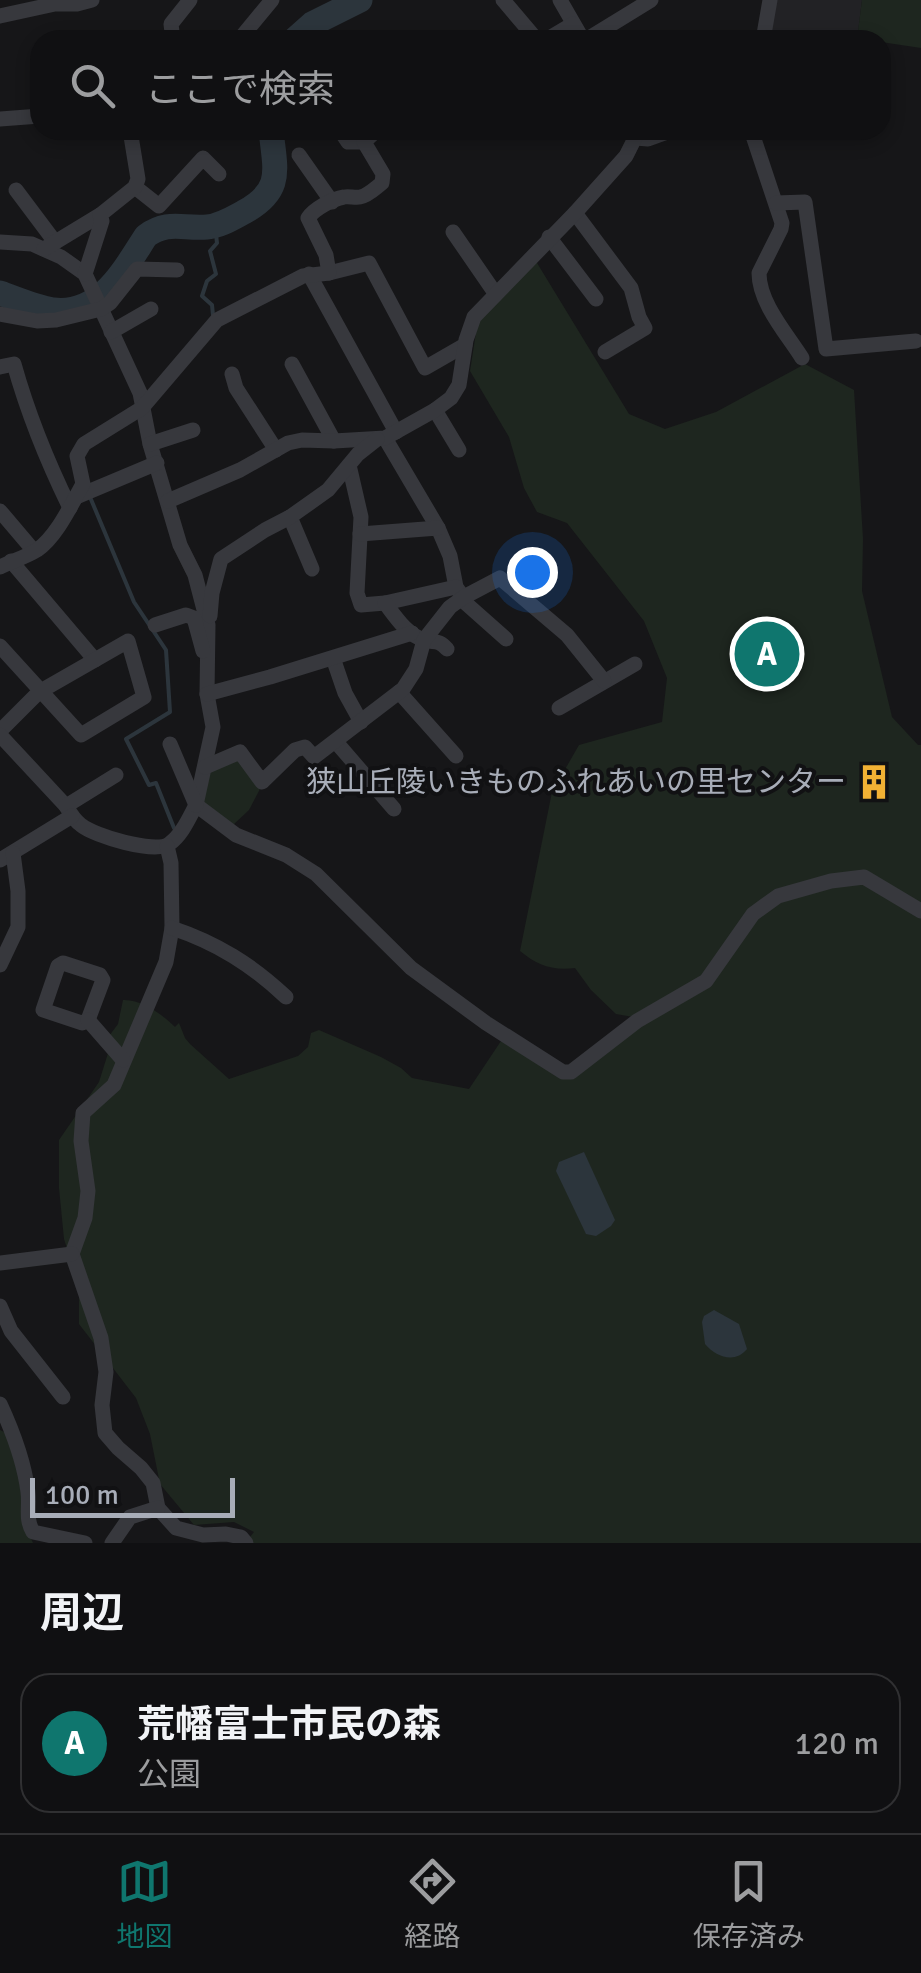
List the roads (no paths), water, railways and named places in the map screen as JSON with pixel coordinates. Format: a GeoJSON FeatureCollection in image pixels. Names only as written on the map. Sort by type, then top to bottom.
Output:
{"type":"FeatureCollection","features":[{"type":"Feature","properties":{"kind":"street"},"geometry":{"type":"LineString","coordinates":[[0,16],[55,2],[78,4],[92,0]]}},
{"type":"Feature","properties":{"kind":"street"},"geometry":{"type":"LineString","coordinates":[[172,30],[171,24],[190,0]]}},
{"type":"Feature","properties":{"kind":"street"},"geometry":{"type":"LineString","coordinates":[[247,30],[272,0]]}},
{"type":"Feature","properties":{"kind":"street"},"geometry":{"type":"LineString","coordinates":[[503,0],[528,30]]}},
{"type":"Feature","properties":{"kind":"street"},"geometry":{"type":"LineString","coordinates":[[560,0],[577,30]]}},
{"type":"Feature","properties":{"kind":"street"},"geometry":{"type":"LineString","coordinates":[[601,30],[651,0]]}},
{"type":"Feature","properties":{"kind":"street"},"geometry":{"type":"LineString","coordinates":[[765,30],[770,0]]}},
{"type":"Feature","properties":{"kind":"street"},"geometry":{"type":"LineString","coordinates":[[563,30],[573,24]]}},
{"type":"Feature","properties":{"kind":"street"},"geometry":{"type":"LineString","coordinates":[[0,118],[30,116]]}},
{"type":"Feature","properties":{"kind":"street"},"geometry":{"type":"LineString","coordinates":[[0,242],[49,245],[100,216],[135,187],[138,178],[131,140]]}},
{"type":"Feature","properties":{"kind":"street"},"geometry":{"type":"LineString","coordinates":[[330,272],[308,218],[311,212],[344,197],[359,198],[382,183],[382,174],[364,142],[347,140]]}},
{"type":"Feature","properties":{"kind":"street"},"geometry":{"type":"LineString","coordinates":[[0,646],[39,692],[81,735],[144,697],[128,640],[39,692],[0,733],[82,826],[152,849],[167,846],[180,833],[196,805],[213,727],[207,694],[208,625],[221,560],[328,490],[358,454],[450,398],[459,385],[474,316],[575,213],[626,156],[634,140]]}},
{"type":"Feature","properties":{"kind":"street"},"geometry":{"type":"LineString","coordinates":[[754,140],[782,223],[758,279],[802,358]]}},
{"type":"Feature","properties":{"kind":"street"},"geometry":{"type":"LineString","coordinates":[[300,154],[332,202]]}},
{"type":"Feature","properties":{"kind":"street"},"geometry":{"type":"LineString","coordinates":[[135,187],[159,206],[203,158],[220,174]]}},
{"type":"Feature","properties":{"kind":"street"},"geometry":{"type":"LineString","coordinates":[[16,190],[49,245],[75,264],[88,280],[130,370],[140,393],[150,444],[180,545],[194,575],[208,625]]}},
{"type":"Feature","properties":{"kind":"street"},"geometry":{"type":"LineString","coordinates":[[776,203],[805,202],[826,350],[916,341]]}},
{"type":"Feature","properties":{"kind":"street"},"geometry":{"type":"LineString","coordinates":[[575,213],[630,288],[645,328],[605,352]]}},
{"type":"Feature","properties":{"kind":"street"},"geometry":{"type":"LineString","coordinates":[[88,280],[100,216]]}},
{"type":"Feature","properties":{"kind":"street"},"geometry":{"type":"LineString","coordinates":[[453,232],[495,293]]}},
{"type":"Feature","properties":{"kind":"street"},"geometry":{"type":"LineString","coordinates":[[550,237],[596,299]]}},
{"type":"Feature","properties":{"kind":"street"},"geometry":{"type":"LineString","coordinates":[[95,660],[6,564],[44,544],[73,502],[83,484],[76,456],[84,444],[142,408],[217,320],[310,274],[369,264],[424,368],[465,346]]}},
{"type":"Feature","properties":{"kind":"street"},"geometry":{"type":"LineString","coordinates":[[0,314],[37,321],[56,320],[110,302],[137,269],[176,270]]}},
{"type":"Feature","properties":{"kind":"street"},"geometry":{"type":"LineString","coordinates":[[310,274],[386,436],[438,528],[460,594],[506,639]]}},
{"type":"Feature","properties":{"kind":"street"},"geometry":{"type":"LineString","coordinates":[[111,332],[151,309]]}},
{"type":"Feature","properties":{"kind":"street"},"geometry":{"type":"LineString","coordinates":[[0,368],[14,364],[51,468],[73,502]]}},
{"type":"Feature","properties":{"kind":"street"},"geometry":{"type":"LineString","coordinates":[[292,364],[334,441]]}},
{"type":"Feature","properties":{"kind":"street"},"geometry":{"type":"LineString","coordinates":[[232,374],[236,388],[276,450]]}},
{"type":"Feature","properties":{"kind":"street"},"geometry":{"type":"LineString","coordinates":[[435,410],[458,450]]}},
{"type":"Feature","properties":{"kind":"street"},"geometry":{"type":"LineString","coordinates":[[150,444],[194,430]]}},
{"type":"Feature","properties":{"kind":"street"},"geometry":{"type":"LineString","coordinates":[[168,501],[240,470],[288,443],[386,436]]}},
{"type":"Feature","properties":{"kind":"street"},"geometry":{"type":"LineString","coordinates":[[73,502],[157,463]]}},
{"type":"Feature","properties":{"kind":"street"},"geometry":{"type":"LineString","coordinates":[[350,465],[360,525],[357,592],[361,605],[460,594],[500,578],[558,627],[604,682]]}},
{"type":"Feature","properties":{"kind":"street"},"geometry":{"type":"LineString","coordinates":[[0,511],[34,551]]}},
{"type":"Feature","properties":{"kind":"street"},"geometry":{"type":"LineString","coordinates":[[290,517],[312,569]]}},
{"type":"Feature","properties":{"kind":"street"},"geometry":{"type":"LineString","coordinates":[[360,525],[438,528]]}},
{"type":"Feature","properties":{"kind":"street"},"geometry":{"type":"LineString","coordinates":[[207,694],[418,636],[460,594]]}},
{"type":"Feature","properties":{"kind":"street"},"geometry":{"type":"LineString","coordinates":[[385,603],[418,636],[438,640],[448,648]]}},
{"type":"Feature","properties":{"kind":"street"},"geometry":{"type":"LineString","coordinates":[[154,625],[186,615],[194,618],[208,666]]}},
{"type":"Feature","properties":{"kind":"street"},"geometry":{"type":"LineString","coordinates":[[205,767],[240,752],[262,782],[294,750],[305,747],[314,757],[399,692],[416,669],[418,636]]}},
{"type":"Feature","properties":{"kind":"street"},"geometry":{"type":"LineString","coordinates":[[332,658],[361,722]]}},
{"type":"Feature","properties":{"kind":"street"},"geometry":{"type":"LineString","coordinates":[[559,708],[634,664]]}},
{"type":"Feature","properties":{"kind":"street"},"geometry":{"type":"LineString","coordinates":[[399,692],[456,756]]}},
{"type":"Feature","properties":{"kind":"street"},"geometry":{"type":"LineString","coordinates":[[336,742],[394,808]]}},
{"type":"Feature","properties":{"kind":"street"},"geometry":{"type":"LineString","coordinates":[[170,744],[196,805],[236,835],[286,855],[316,874],[411,968],[563,1072],[571,1072],[637,1022],[706,981],[752,914],[778,896],[864,878],[921,911]]}},
{"type":"Feature","properties":{"kind":"street"},"geometry":{"type":"LineString","coordinates":[[0,965],[18,927],[18,891],[6,857],[116,775]]}},
{"type":"Feature","properties":{"kind":"street"},"geometry":{"type":"LineString","coordinates":[[167,846],[172,928],[166,962],[114,1084],[83,1112],[81,1141],[88,1191],[85,1218],[72,1254],[100,1338],[106,1372],[102,1404],[105,1434],[142,1468],[152,1482],[158,1508],[176,1528],[241,1537],[246,1543]]}},
{"type":"Feature","properties":{"kind":"street"},"geometry":{"type":"LineString","coordinates":[[172,928],[198,936],[240,958],[286,997]]}},
{"type":"Feature","properties":{"kind":"street"},"geometry":{"type":"LineString","coordinates":[[88,1020],[123,1060]]}},
{"type":"Feature","properties":{"kind":"street"},"geometry":{"type":"LineString","coordinates":[[0,1262],[72,1254]]}},
{"type":"Feature","properties":{"kind":"street"},"geometry":{"type":"LineString","coordinates":[[0,1306],[5,1334],[63,1397]]}},
{"type":"Feature","properties":{"kind":"street"},"geometry":{"type":"LineString","coordinates":[[0,1404],[23,1466],[29,1495],[28,1524],[33,1532],[85,1543]]}},
{"type":"Feature","properties":{"kind":"street"},"geometry":{"type":"LineString","coordinates":[[112,1543],[130,1517],[158,1508]]}},
{"type":"Feature","properties":{"kind":"waterway"},"geometry":{"type":"LineString","coordinates":[[305,30],[360,0]]}},
{"type":"Feature","properties":{"kind":"waterway"},"geometry":{"type":"LineString","coordinates":[[0,293],[53,310],[84,306],[109,288],[146,236],[154,231],[212,226],[257,204],[266,196],[274,178],[272,140]]}},
{"type":"Feature","properties":{"kind":"waterway"},"geometry":{"type":"LineString","coordinates":[[213,315],[212,305],[202,296],[207,281],[216,274],[210,251],[217,243],[215,226]]}},
{"type":"Feature","properties":{"kind":"waterway"},"geometry":{"type":"LineString","coordinates":[[90,497],[134,602],[166,650],[170,712],[126,739],[149,785],[156,783],[174,828]]}},
{"type":"Feature","properties":{"kind":"place","name":"荒幡富士市民の森"},"geometry":{"type":"Point","coordinates":[767,654]}},
{"type":"Feature","properties":{"kind":"place","name":"狭山丘陵いきものふれあいの里センター"},"geometry":{"type":"Point","coordinates":[874,782]}}]}
